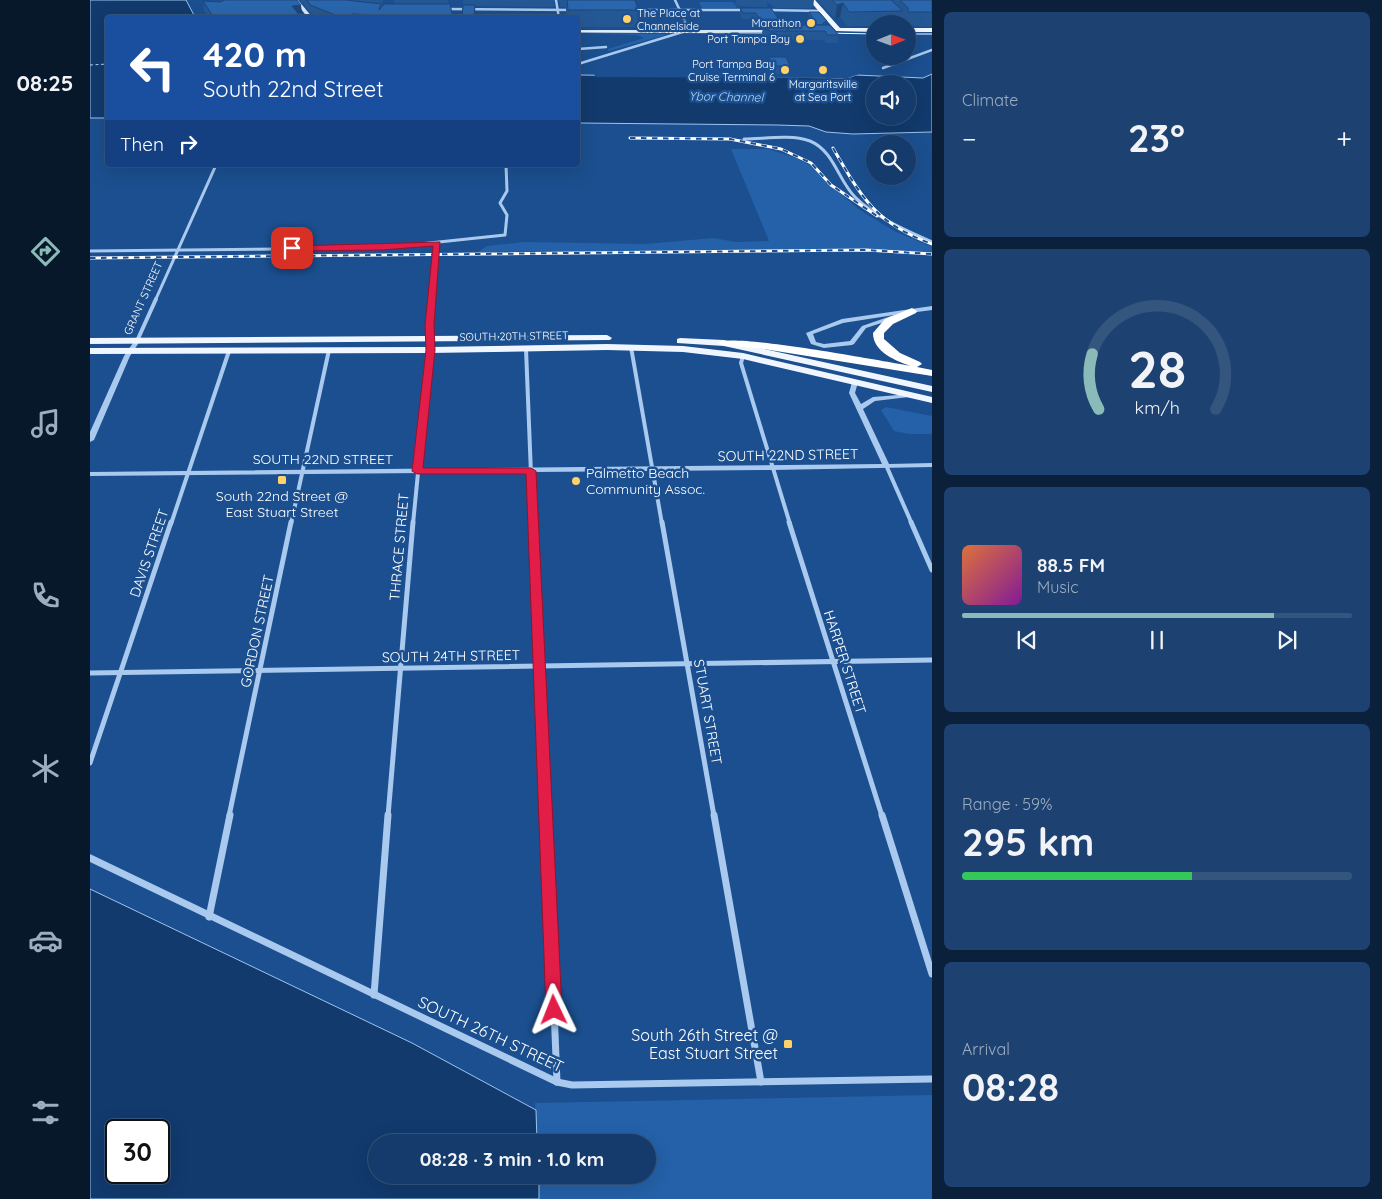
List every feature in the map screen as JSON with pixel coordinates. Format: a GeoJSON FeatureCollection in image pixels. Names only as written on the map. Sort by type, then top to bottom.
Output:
{"type":"FeatureCollection","features":[{"type":"Feature","properties":{"kind":"highway"},"geometry":{"type":"LineString","coordinates":[[912,312],[882,327],[879,334],[880,342],[900,357],[932,371]]}},
{"type":"Feature","properties":{"kind":"highway"},"geometry":{"type":"LineString","coordinates":[[724,343],[758,345],[932,371]]}},
{"type":"Feature","properties":{"kind":"main road"},"geometry":{"type":"LineString","coordinates":[[297,0],[307,15]]}},
{"type":"Feature","properties":{"kind":"main road"},"geometry":{"type":"LineString","coordinates":[[812,0],[838,30]]}},
{"type":"Feature","properties":{"kind":"main road"},"geometry":{"type":"LineString","coordinates":[[819,0],[825,8],[824,12]]}},
{"type":"Feature","properties":{"kind":"main road"},"geometry":{"type":"LineString","coordinates":[[580,30],[688,30]]}},
{"type":"Feature","properties":{"kind":"main road"},"geometry":{"type":"LineString","coordinates":[[580,30],[784,30]]}},
{"type":"Feature","properties":{"kind":"main road"},"geometry":{"type":"LineString","coordinates":[[658,30],[668,32],[671,36]]}},
{"type":"Feature","properties":{"kind":"main road"},"geometry":{"type":"LineString","coordinates":[[830,30],[866,30]]}},
{"type":"Feature","properties":{"kind":"main road"},"geometry":{"type":"LineString","coordinates":[[916,30],[932,30]]}},
{"type":"Feature","properties":{"kind":"main road"},"geometry":{"type":"LineString","coordinates":[[551,338],[568,343],[595,343],[607,346]]}},
{"type":"Feature","properties":{"kind":"main road","name":"SOUTH 20TH STREET"},"geometry":{"type":"LineString","coordinates":[[90,341],[551,338],[724,343],[932,389]]}},
{"type":"Feature","properties":{"kind":"main road","name":"SOUTH 20TH STREET"},"geometry":{"type":"LineString","coordinates":[[90,351],[430,350],[607,346],[683,349],[743,356],[932,400]]}},
{"type":"Feature","properties":{"kind":"main road"},"geometry":{"type":"LineString","coordinates":[[855,382],[876,382],[932,394]]}},
{"type":"Feature","properties":{"kind":"street"},"geometry":{"type":"LineString","coordinates":[[556,0],[559,15]]}},
{"type":"Feature","properties":{"kind":"street"},"geometry":{"type":"LineString","coordinates":[[580,63],[688,30],[675,0]]}},
{"type":"Feature","properties":{"kind":"street"},"geometry":{"type":"LineString","coordinates":[[441,9],[580,10]]}},
{"type":"Feature","properties":{"kind":"street"},"geometry":{"type":"LineString","coordinates":[[628,10],[750,10]]}},
{"type":"Feature","properties":{"kind":"street"},"geometry":{"type":"LineString","coordinates":[[760,10],[824,12]]}},
{"type":"Feature","properties":{"kind":"street"},"geometry":{"type":"LineString","coordinates":[[580,49],[606,47]]}},
{"type":"Feature","properties":{"kind":"street"},"geometry":{"type":"LineString","coordinates":[[883,68],[932,50]]}},
{"type":"Feature","properties":{"kind":"street"},"geometry":{"type":"LineString","coordinates":[[744,139],[802,140],[815,144],[826,152],[854,197],[890,223],[932,242]]}},
{"type":"Feature","properties":{"kind":"street","name":"GRANT STREET"},"geometry":{"type":"LineString","coordinates":[[90,440],[215,167]]}},
{"type":"Feature","properties":{"kind":"street"},"geometry":{"type":"LineString","coordinates":[[90,251],[382,248],[437,244],[505,235],[507,215],[500,203],[506,191],[506,167]]}},
{"type":"Feature","properties":{"kind":"street","name":"THRACE STREET"},"geometry":{"type":"LineString","coordinates":[[374,994],[417,471],[431,339],[430,325],[437,244]]}},
{"type":"Feature","properties":{"kind":"street"},"geometry":{"type":"LineString","coordinates":[[912,312],[864,327],[852,342],[843,345],[824,346],[814,343],[809,333],[842,321],[932,308]]}},
{"type":"Feature","properties":{"kind":"street","name":"STUART STREET"},"geometry":{"type":"LineString","coordinates":[[631,347],[761,1082]]}},
{"type":"Feature","properties":{"kind":"street"},"geometry":{"type":"LineString","coordinates":[[526,349],[557,1082]]}},
{"type":"Feature","properties":{"kind":"street","name":"GORDON STREET"},"geometry":{"type":"LineString","coordinates":[[209,917],[259,670],[329,350]]}},
{"type":"Feature","properties":{"kind":"street","name":"DAVIS STREET"},"geometry":{"type":"LineString","coordinates":[[90,763],[229,351]]}},
{"type":"Feature","properties":{"kind":"street","name":"HARPER STREET"},"geometry":{"type":"LineString","coordinates":[[743,356],[741,363],[772,468],[932,974]]}},
{"type":"Feature","properties":{"kind":"street"},"geometry":{"type":"LineString","coordinates":[[855,382],[852,393],[932,570]]}},
{"type":"Feature","properties":{"kind":"street"},"geometry":{"type":"LineString","coordinates":[[859,409],[873,399],[909,395]]}},
{"type":"Feature","properties":{"kind":"street","name":"SOUTH 22ND STREET"},"geometry":{"type":"LineString","coordinates":[[90,474],[531,471],[932,465]]}},
{"type":"Feature","properties":{"kind":"street","name":"SOUTH 24TH STREET"},"geometry":{"type":"LineString","coordinates":[[90,673],[932,660]]}},
{"type":"Feature","properties":{"kind":"street","name":"SOUTH 26TH STREET"},"geometry":{"type":"LineString","coordinates":[[90,858],[209,917],[557,1082],[572,1085],[932,1079]]}},
{"type":"Feature","properties":{"kind":"shaded area"},"geometry":{"type":"Polygon","coordinates":[[[699,2],[733,2],[737,8],[702,8],[699,2]]]}},
{"type":"Feature","properties":{"kind":"shaded area"},"geometry":{"type":"Polygon","coordinates":[[[580,33],[666,35],[608,51],[608,49],[644,38],[637,35],[580,33]]]}},
{"type":"Feature","properties":{"kind":"shaded area"},"geometry":{"type":"Polygon","coordinates":[[[731,149],[768,149],[796,158],[815,168],[826,182],[860,210],[894,231],[932,247],[932,254],[900,251],[814,250],[478,252],[487,246],[524,242],[646,244],[713,238],[736,242],[769,241],[731,149]]]}},
{"type":"Feature","properties":{"kind":"shaded area"},"geometry":{"type":"Polygon","coordinates":[[[886,407],[932,416],[932,434],[909,434],[894,431],[881,410],[886,407]]]}},
{"type":"Feature","properties":{"kind":"shaded area"},"geometry":{"type":"Polygon","coordinates":[[[932,1095],[932,1199],[539,1199],[538,1184],[656,1184],[656,1134],[537,1134],[535,1103],[932,1095]]]}},
{"type":"Feature","properties":{"kind":"water"},"geometry":{"type":"Polygon","coordinates":[[[90,0],[186,0],[194,15],[105,15],[105,118],[90,118],[90,0]]]}},
{"type":"Feature","properties":{"kind":"water","name":"Ybor Channel"},"geometry":{"type":"Polygon","coordinates":[[[932,74],[932,132],[853,134],[826,132],[809,126],[580,123],[580,75],[848,78],[856,75],[866,75],[866,125],[916,125],[916,78],[923,78],[932,74]]]}},
{"type":"Feature","properties":{"kind":"water"},"geometry":{"type":"Polygon","coordinates":[[[90,889],[412,1043],[536,1110],[537,1134],[368,1134],[368,1184],[539,1184],[539,1199],[90,1199],[90,889]]]}},
{"type":"Feature","properties":{"kind":"pier"},"geometry":{"type":"Polygon","coordinates":[[[855,72],[862,73],[848,78],[596,77],[593,73],[848,75],[855,72]]]}},
{"type":"Feature","properties":{"kind":"building"},"geometry":{"type":"Polygon","coordinates":[[[225,0],[297,0],[301,5],[292,6],[300,15],[212,15],[203,1],[220,2],[225,0]]]}},
{"type":"Feature","properties":{"kind":"building"},"geometry":{"type":"Polygon","coordinates":[[[307,0],[346,0],[381,4],[379,10],[384,4],[450,4],[452,15],[335,15],[310,5],[307,0]]]}},
{"type":"Feature","properties":{"kind":"building"},"geometry":{"type":"Polygon","coordinates":[[[567,0],[635,0],[638,10],[568,10],[567,0]]]}},
{"type":"Feature","properties":{"kind":"building"},"geometry":{"type":"Polygon","coordinates":[[[832,0],[891,0],[903,11],[849,12],[843,3],[837,5],[832,0]]]}},
{"type":"Feature","properties":{"kind":"building"},"geometry":{"type":"Polygon","coordinates":[[[900,0],[932,0],[932,12],[908,12],[908,8],[900,0]]]}},
{"type":"Feature","properties":{"kind":"building"},"geometry":{"type":"Polygon","coordinates":[[[463,5],[475,5],[474,15],[462,15],[463,5]]]}},
{"type":"Feature","properties":{"kind":"building"},"geometry":{"type":"Polygon","coordinates":[[[740,8],[771,8],[780,21],[760,21],[756,13],[743,13],[740,8]]]}},
{"type":"Feature","properties":{"kind":"building"},"geometry":{"type":"Polygon","coordinates":[[[809,12],[819,12],[827,21],[823,23],[824,25],[812,25],[816,23],[809,12]]]}},
{"type":"Feature","properties":{"kind":"building"},"geometry":{"type":"Polygon","coordinates":[[[763,25],[784,25],[787,30],[798,25],[830,25],[839,35],[827,35],[825,31],[770,31],[765,29],[763,25]]]}},
{"type":"Feature","properties":{"kind":"building"},"geometry":{"type":"Polygon","coordinates":[[[769,57],[786,57],[790,66],[773,66],[769,57]]]}},
{"type":"Feature","properties":{"kind":"ferry route"},"geometry":{"type":"LineString","coordinates":[[90,65],[105,64]]}},
{"type":"Feature","properties":{"kind":"tram line"},"geometry":{"type":"LineString","coordinates":[[580,32],[775,33]]}},
{"type":"Feature","properties":{"kind":"tram line"},"geometry":{"type":"LineString","coordinates":[[825,33],[866,34]]}},
{"type":"Feature","properties":{"kind":"tram line"},"geometry":{"type":"LineString","coordinates":[[916,34],[932,34]]}},
{"type":"Feature","properties":{"kind":"railway"},"geometry":{"type":"LineString","coordinates":[[630,138],[730,139],[781,149],[811,163],[831,185],[877,216]]}},
{"type":"Feature","properties":{"kind":"railway"},"geometry":{"type":"LineString","coordinates":[[833,148],[862,195],[883,218],[913,236],[932,244]]}},
{"type":"Feature","properties":{"kind":"railway"},"geometry":{"type":"LineString","coordinates":[[90,258],[866,250],[932,254]]}},
{"type":"Feature","properties":{"kind":"place","name":"The Place at Channelside"},"geometry":{"type":"Point","coordinates":[627,19]}},
{"type":"Feature","properties":{"kind":"place","name":"Marathon"},"geometry":{"type":"Point","coordinates":[811,23]}},
{"type":"Feature","properties":{"kind":"place","name":"Port Tampa Bay"},"geometry":{"type":"Point","coordinates":[800,39]}},
{"type":"Feature","properties":{"kind":"place","name":"Port Tampa Bay Cruise Terminal 6"},"geometry":{"type":"Point","coordinates":[785,70]}},
{"type":"Feature","properties":{"kind":"place","name":"Margaritsville at Sea Port"},"geometry":{"type":"Point","coordinates":[823,70]}},
{"type":"Feature","properties":{"kind":"place","name":"South 22nd Street @ East Stuart Street"},"geometry":{"type":"Point","coordinates":[282,480]}},
{"type":"Feature","properties":{"kind":"place","name":"Palmetto Beach Community Assoc."},"geometry":{"type":"Point","coordinates":[576,481]}},
{"type":"Feature","properties":{"kind":"place","name":"South 26th Street @ East Stuart Street"},"geometry":{"type":"Point","coordinates":[788,1044]}},
{"type":"Feature","properties":{"kind":"route"},"geometry":{"type":"LineString","coordinates":[[292,248],[382,248],[437,244],[430,325],[430,354],[417,471],[531,471],[554,1010]]}}]}
